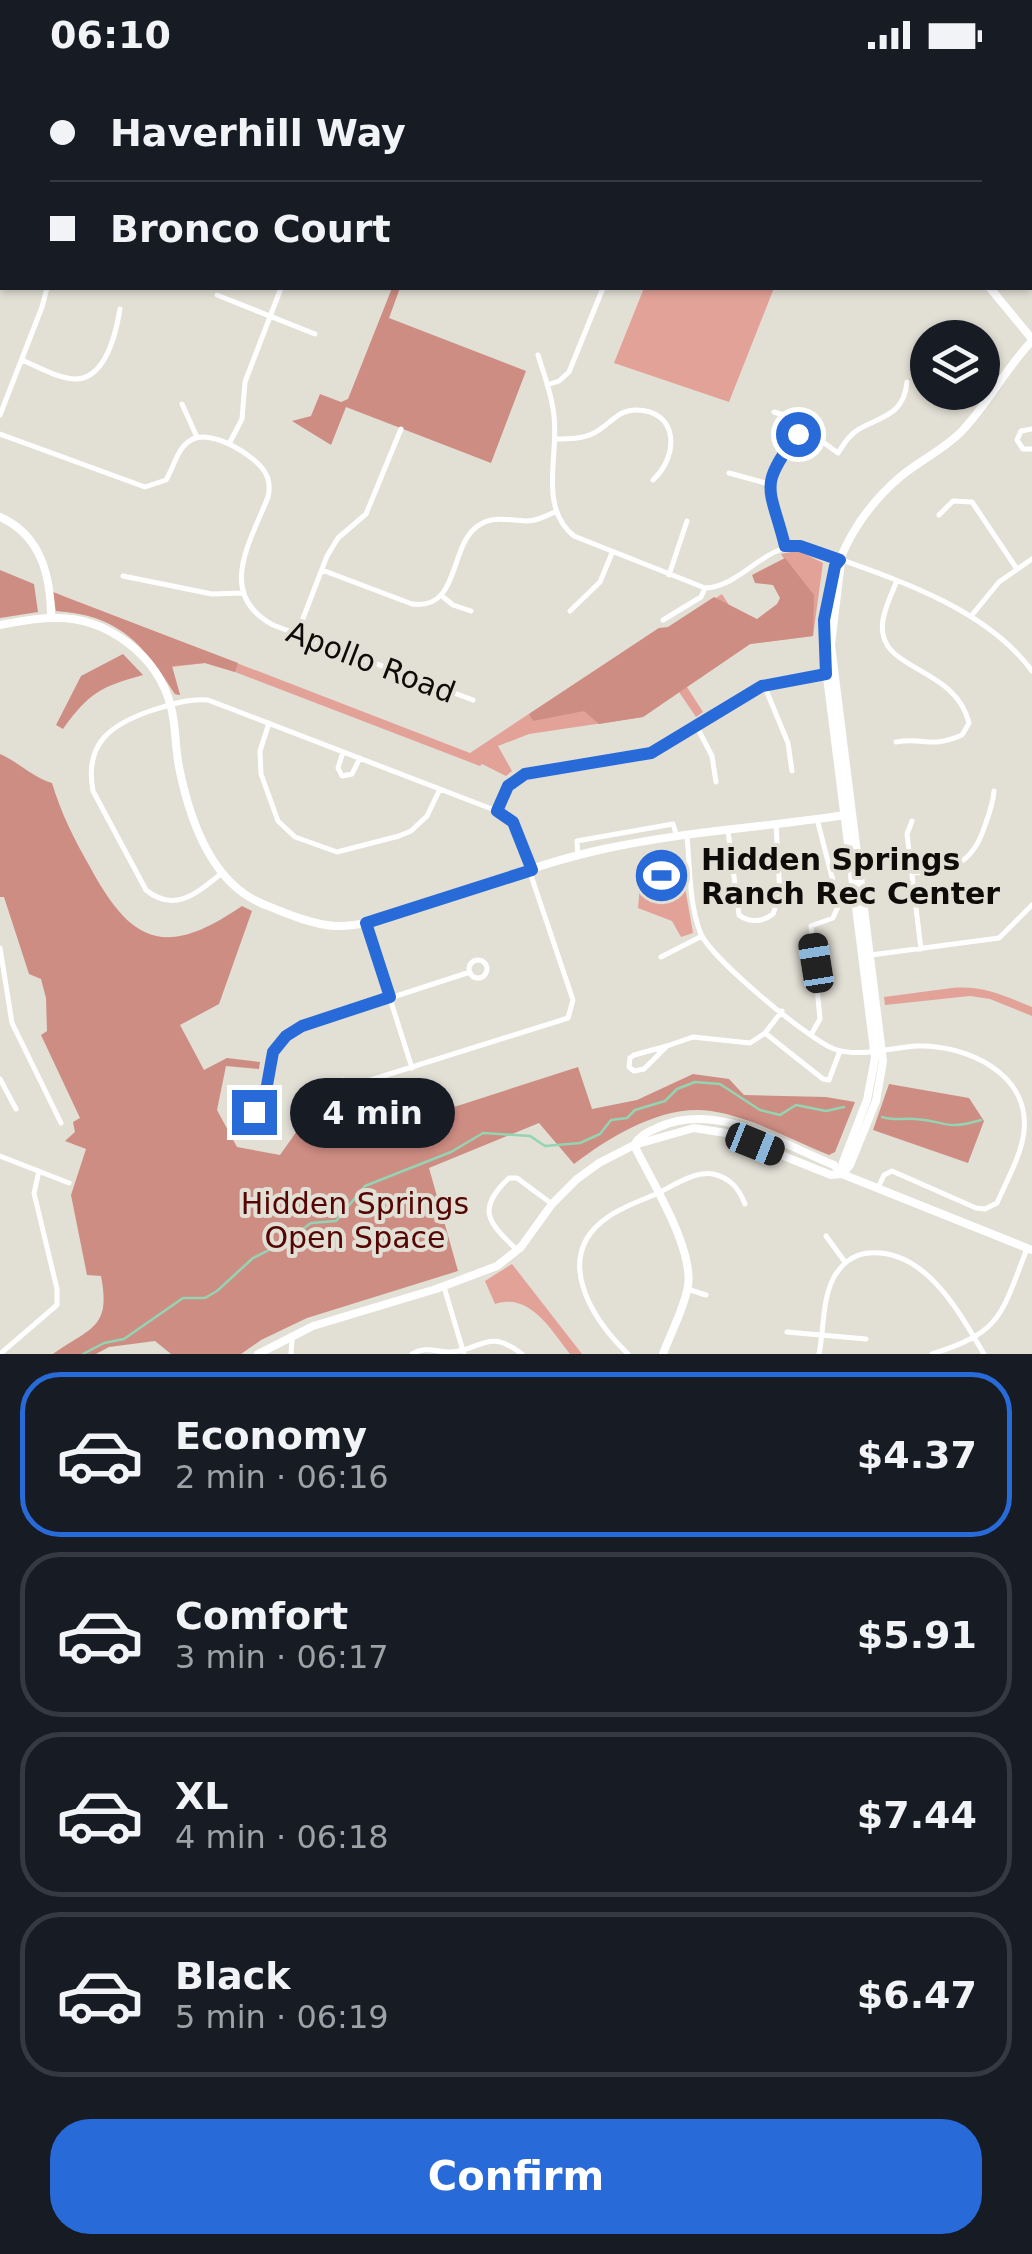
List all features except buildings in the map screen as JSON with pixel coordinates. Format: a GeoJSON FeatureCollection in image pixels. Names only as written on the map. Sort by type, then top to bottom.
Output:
{"type":"FeatureCollection","features":[{"type":"Feature","properties":{"kind":"main road"},"geometry":{"type":"LineString","coordinates":[[842,1174],[842,1162],[873,1081],[879,1051],[826,674],[824,614],[835,566],[862,519],[912,468],[958,435],[1032,340],[992,290]]}},
{"type":"Feature","properties":{"kind":"main road"},"geometry":{"type":"LineString","coordinates":[[0,517],[20,528],[40,556],[47,577],[51,618]]}},
{"type":"Feature","properties":{"kind":"main road"},"geometry":{"type":"LineString","coordinates":[[840,560],[831,645],[848,815]]}},
{"type":"Feature","properties":{"kind":"main road"},"geometry":{"type":"LineString","coordinates":[[0,626],[51,618],[88,622],[125,641],[151,666],[171,705],[184,787],[200,833],[222,874],[256,901],[312,922],[336,926],[366,923],[615,847],[848,815]]}},
{"type":"Feature","properties":{"kind":"main road"},"geometry":{"type":"LineString","coordinates":[[634,1145],[640,1136],[685,1118],[723,1122],[834,1165],[842,1174]]}},
{"type":"Feature","properties":{"kind":"main road"},"geometry":{"type":"LineString","coordinates":[[258,1354],[321,1323],[488,1271],[517,1250],[552,1204],[592,1166],[634,1145],[680,1130],[709,1129],[831,1174],[842,1174],[1030,1249]]}},
{"type":"Feature","properties":{"kind":"main road"},"geometry":{"type":"LineString","coordinates":[[634,1145],[686,1258],[687,1290],[663,1354]]}},
{"type":"Feature","properties":{"kind":"street"},"geometry":{"type":"LineString","coordinates":[[0,415],[46,290]]}},
{"type":"Feature","properties":{"kind":"street"},"geometry":{"type":"LineString","coordinates":[[229,444],[240,426],[245,382],[280,290]]}},
{"type":"Feature","properties":{"kind":"street"},"geometry":{"type":"LineString","coordinates":[[547,386],[560,382],[569,372],[601,290]]}},
{"type":"Feature","properties":{"kind":"street"},"geometry":{"type":"LineString","coordinates":[[216,295],[316,334]]}},
{"type":"Feature","properties":{"kind":"street"},"geometry":{"type":"LineString","coordinates":[[22,360],[72,378],[92,374],[105,358],[120,309]]}},
{"type":"Feature","properties":{"kind":"street"},"geometry":{"type":"LineString","coordinates":[[538,354],[555,420],[556,512],[574,536],[704,588],[719,586],[785,546],[800,546],[972,615],[1029,660],[1032,670]]}},
{"type":"Feature","properties":{"kind":"street"},"geometry":{"type":"LineString","coordinates":[[774,412],[838,453],[853,434],[895,411],[906,392],[906,382]]}},
{"type":"Feature","properties":{"kind":"street"},"geometry":{"type":"LineString","coordinates":[[182,404],[197,437]]}},
{"type":"Feature","properties":{"kind":"street"},"geometry":{"type":"LineString","coordinates":[[555,439],[590,435],[624,412],[648,412],[662,422],[672,441],[669,463],[654,480]]}},
{"type":"Feature","properties":{"kind":"street"},"geometry":{"type":"LineString","coordinates":[[785,546],[768,484],[774,466],[802,427]]}},
{"type":"Feature","properties":{"kind":"street"},"geometry":{"type":"LineString","coordinates":[[1032,429],[1021,430],[1017,440],[1023,449],[1032,450]]}},
{"type":"Feature","properties":{"kind":"street"},"geometry":{"type":"LineString","coordinates":[[297,634],[338,538],[366,514],[401,430]]}},
{"type":"Feature","properties":{"kind":"street"},"geometry":{"type":"LineString","coordinates":[[0,434],[145,487],[166,480],[180,452],[197,437],[214,436],[261,466],[270,485],[243,564],[242,593],[212,594],[123,576]]}},
{"type":"Feature","properties":{"kind":"street"},"geometry":{"type":"LineString","coordinates":[[729,473],[768,484]]}},
{"type":"Feature","properties":{"kind":"street"},"geometry":{"type":"LineString","coordinates":[[939,514],[953,501],[972,502],[1017,569]]}},
{"type":"Feature","properties":{"kind":"street"},"geometry":{"type":"LineString","coordinates":[[322,570],[412,604],[428,604],[442,596],[465,541],[476,527],[492,519],[531,521],[556,512]]}},
{"type":"Feature","properties":{"kind":"street"},"geometry":{"type":"LineString","coordinates":[[669,575],[687,521]]}},
{"type":"Feature","properties":{"kind":"street"},"geometry":{"type":"LineString","coordinates":[[570,611],[600,582],[612,553]]}},
{"type":"Feature","properties":{"kind":"street"},"geometry":{"type":"LineString","coordinates":[[972,615],[991,589],[1032,559]]}},
{"type":"Feature","properties":{"kind":"street"},"geometry":{"type":"LineString","coordinates":[[896,582],[882,621],[886,645],[899,660],[928,672],[948,687],[964,707],[969,723],[962,735],[940,744],[896,742]]}},
{"type":"Feature","properties":{"kind":"street"},"geometry":{"type":"LineString","coordinates":[[663,620],[700,597],[704,588]]}},
{"type":"Feature","properties":{"kind":"street","name":"Apollo Road"},"geometry":{"type":"LineString","coordinates":[[242,593],[259,617],[473,700]]}},
{"type":"Feature","properties":{"kind":"street"},"geometry":{"type":"LineString","coordinates":[[442,596],[458,608],[471,611]]}},
{"type":"Feature","properties":{"kind":"street"},"geometry":{"type":"LineString","coordinates":[[497,811],[508,786],[525,774],[651,753],[764,685],[826,674]]}},
{"type":"Feature","properties":{"kind":"street"},"geometry":{"type":"LineString","coordinates":[[764,685],[788,742],[792,771]]}},
{"type":"Feature","properties":{"kind":"street"},"geometry":{"type":"LineString","coordinates":[[222,874],[185,900],[172,901],[154,897],[140,880],[93,791],[91,767],[102,738],[126,719],[171,705],[208,700],[497,811],[513,822],[573,1000],[572,1012],[568,1018],[358,1084]]}},
{"type":"Feature","properties":{"kind":"street"},"geometry":{"type":"LineString","coordinates":[[269,723],[260,751],[261,774],[278,820],[296,837],[338,852],[382,841],[420,824],[440,789]]}},
{"type":"Feature","properties":{"kind":"street"},"geometry":{"type":"LineString","coordinates":[[697,726],[712,756],[716,782]]}},
{"type":"Feature","properties":{"kind":"street"},"geometry":{"type":"LineString","coordinates":[[343,752],[338,768],[342,776],[352,774],[360,758]]}},
{"type":"Feature","properties":{"kind":"street"},"geometry":{"type":"LineString","coordinates":[[912,873],[948,870],[969,858],[982,836],[994,791]]}},
{"type":"Feature","properties":{"kind":"street"},"geometry":{"type":"LineString","coordinates":[[811,1035],[818,1025],[820,1009],[811,926],[833,918],[839,904],[817,819]]}},
{"type":"Feature","properties":{"kind":"street"},"geometry":{"type":"LineString","coordinates":[[912,821],[907,834],[921,949]]}},
{"type":"Feature","properties":{"kind":"street"},"geometry":{"type":"LineString","coordinates":[[728,830],[739,916],[760,920],[774,914],[780,894],[776,824]]}},
{"type":"Feature","properties":{"kind":"street"},"geometry":{"type":"LineString","coordinates":[[579,857],[577,841],[674,825],[682,836],[702,936],[724,964],[811,1035],[840,1051],[917,1046],[954,1050],[995,1067],[1008,1079],[1018,1101],[1024,1134],[1004,1186],[991,1207],[976,1208],[892,1171],[884,1175],[878,1188]]}},
{"type":"Feature","properties":{"kind":"street"},"geometry":{"type":"LineString","coordinates":[[868,956],[1000,938],[1032,905]]}},
{"type":"Feature","properties":{"kind":"street"},"geometry":{"type":"LineString","coordinates":[[366,923],[412,1068]]}},
{"type":"Feature","properties":{"kind":"street"},"geometry":{"type":"LineString","coordinates":[[662,957],[702,936]]}},
{"type":"Feature","properties":{"kind":"street"},"geometry":{"type":"LineString","coordinates":[[0,948],[12,1023],[61,1123]]}},
{"type":"Feature","properties":{"kind":"street"},"geometry":{"type":"LineString","coordinates":[[264,1102],[270,1059],[286,1036],[302,1026],[470,972]]}},
{"type":"Feature","properties":{"kind":"street"},"geometry":{"type":"LineString","coordinates":[[667,1046],[644,1069],[630,1068],[634,1055],[686,1038],[750,1042],[765,1033],[782,1011]]}},
{"type":"Feature","properties":{"kind":"street"},"geometry":{"type":"LineString","coordinates":[[1,1025],[12,1023]]}},
{"type":"Feature","properties":{"kind":"street"},"geometry":{"type":"LineString","coordinates":[[765,1033],[827,1080],[833,1076],[840,1051]]}},
{"type":"Feature","properties":{"kind":"street"},"geometry":{"type":"LineString","coordinates":[[0,1080],[16,1109]]}},
{"type":"Feature","properties":{"kind":"street"},"geometry":{"type":"LineString","coordinates":[[0,1156],[70,1183]]}},
{"type":"Feature","properties":{"kind":"street"},"geometry":{"type":"LineString","coordinates":[[0,1354],[57,1305],[57,1289],[34,1193],[39,1171]]}},
{"type":"Feature","properties":{"kind":"street"},"geometry":{"type":"LineString","coordinates":[[628,1354],[587,1301],[581,1287],[580,1265],[590,1235],[606,1218],[691,1177],[712,1174],[732,1182],[745,1204]]}},
{"type":"Feature","properties":{"kind":"street"},"geometry":{"type":"LineString","coordinates":[[517,1250],[490,1223],[488,1210],[498,1190],[509,1178],[516,1178],[552,1204]]}},
{"type":"Feature","properties":{"kind":"street"},"geometry":{"type":"LineString","coordinates":[[826,1236],[845,1262]]}},
{"type":"Feature","properties":{"kind":"street"},"geometry":{"type":"LineString","coordinates":[[932,1354],[975,1339],[990,1328],[1002,1313],[1030,1249]]}},
{"type":"Feature","properties":{"kind":"street"},"geometry":{"type":"LineString","coordinates":[[819,1354],[828,1290],[845,1262],[858,1255],[876,1253],[908,1262],[939,1286],[984,1354]]}},
{"type":"Feature","properties":{"kind":"street"},"geometry":{"type":"LineString","coordinates":[[444,1287],[463,1351]]}},
{"type":"Feature","properties":{"kind":"street"},"geometry":{"type":"LineString","coordinates":[[687,1290],[706,1295]]}},
{"type":"Feature","properties":{"kind":"street"},"geometry":{"type":"LineString","coordinates":[[787,1332],[866,1339]]}},
{"type":"Feature","properties":{"kind":"street"},"geometry":{"type":"LineString","coordinates":[[291,1354],[292,1336]]}},
{"type":"Feature","properties":{"kind":"street"},"geometry":{"type":"LineString","coordinates":[[412,1354],[422,1349],[463,1351],[500,1342],[522,1354]]}},
{"type":"Feature","properties":{"kind":"shaded area"},"geometry":{"type":"Polygon","coordinates":[[[643,290],[773,290],[729,402],[614,363],[643,290]]]}},
{"type":"Feature","properties":{"kind":"shaded area"},"geometry":{"type":"Polygon","coordinates":[[[801,552],[823,563],[813,636],[750,644],[687,687],[703,712],[696,717],[679,692],[643,717],[529,734],[498,746],[512,771],[506,776],[205,663],[172,667],[180,695],[175,694],[128,636],[98,619],[56,611],[53,592],[470,753],[659,628],[666,630],[722,594],[750,638],[810,599],[781,554],[801,552]]]}},
{"type":"Feature","properties":{"kind":"shaded area","name":"Hidden Springs Ranch Rec Center"},"geometry":{"type":"Polygon","coordinates":[[[671,849],[679,853],[693,933],[681,937],[672,921],[638,908],[643,853],[671,849]]]}},
{"type":"Feature","properties":{"kind":"shaded area"},"geometry":{"type":"Polygon","coordinates":[[[952,988],[1003,995],[1032,1007],[1032,1016],[990,999],[970,996],[885,1005],[884,997],[952,988]]]}},
{"type":"Feature","properties":{"kind":"shaded area"},"geometry":{"type":"Polygon","coordinates":[[[512,1264],[582,1354],[570,1354],[529,1308],[519,1303],[495,1304],[485,1281],[512,1264]]]}},
{"type":"Feature","properties":{"kind":"green space"},"geometry":{"type":"Polygon","coordinates":[[[391,290],[399,290],[389,318],[526,371],[491,463],[346,407],[331,445],[292,421],[311,416],[320,394],[341,402],[348,399],[391,290]]]}},
{"type":"Feature","properties":{"kind":"green space"},"geometry":{"type":"Polygon","coordinates":[[[785,558],[814,595],[813,636],[750,644],[643,717],[599,724],[584,711],[533,721],[529,714],[659,628],[668,627],[714,597],[757,619],[780,598],[773,585],[755,583],[752,575],[785,558]]]}},
{"type":"Feature","properties":{"kind":"green space"},"geometry":{"type":"Polygon","coordinates":[[[0,570],[34,584],[38,612],[0,618],[0,570]]]}},
{"type":"Feature","properties":{"kind":"green space"},"geometry":{"type":"Polygon","coordinates":[[[53,592],[238,663],[235,672],[205,663],[172,666],[180,695],[175,694],[128,635],[97,618],[56,611],[53,592]]]}},
{"type":"Feature","properties":{"kind":"green space"},"geometry":{"type":"Polygon","coordinates":[[[123,654],[143,675],[97,693],[63,729],[56,725],[81,676],[123,654]]]}},
{"type":"Feature","properties":{"kind":"green space","name":"Hidden Springs Open Space"},"geometry":{"type":"Polygon","coordinates":[[[0,754],[52,783],[68,826],[105,893],[137,927],[153,935],[172,937],[192,933],[242,906],[252,911],[219,1004],[180,1025],[204,1070],[227,1058],[260,1062],[259,1069],[226,1066],[217,1110],[237,1147],[280,1155],[304,1121],[330,1132],[341,1103],[351,1102],[373,1143],[398,1125],[578,1067],[592,1109],[637,1100],[693,1074],[729,1079],[744,1095],[826,1097],[855,1102],[835,1152],[829,1155],[741,1118],[693,1110],[638,1124],[574,1164],[539,1123],[429,1168],[458,1271],[307,1318],[241,1354],[171,1354],[155,1341],[109,1347],[96,1354],[53,1354],[95,1324],[103,1306],[103,1293],[101,1276],[87,1275],[71,1195],[86,1149],[65,1141],[75,1132],[73,1122],[80,1118],[41,1035],[47,1031],[41,979],[29,974],[4,897],[0,897],[0,754]]]}},
{"type":"Feature","properties":{"kind":"green space"},"geometry":{"type":"Polygon","coordinates":[[[889,1084],[969,1098],[984,1121],[968,1163],[873,1130],[889,1084]]]}},
{"type":"Feature","properties":{"kind":"waterway"},"geometry":{"type":"LineString","coordinates":[[83,1354],[104,1343],[124,1339],[183,1298],[205,1298],[253,1258],[311,1223],[336,1221],[365,1186],[451,1152],[483,1133],[530,1136],[545,1146],[580,1143],[600,1134],[611,1120],[627,1118],[635,1110],[665,1101],[677,1089],[695,1082],[720,1084],[760,1110],[780,1115],[796,1105],[826,1111],[844,1107]]}},
{"type":"Feature","properties":{"kind":"waterway"},"geometry":{"type":"LineString","coordinates":[[882,1117],[953,1125],[981,1120]]}},
{"type":"Feature","properties":{"kind":"place","name":"Hidden Springs Ranch Rec Center"},"geometry":{"type":"Point","coordinates":[662,876]}},
{"type":"Feature","properties":{"kind":"route"},"geometry":{"type":"LineString","coordinates":[[254,1112],[264,1102],[273,1052],[292,1030],[390,997],[366,923],[532,870],[518,830],[506,815],[497,811],[514,780],[532,772],[652,752],[744,694],[777,680],[826,674],[824,614],[835,566],[840,560],[800,546],[785,546],[769,492],[774,466],[798,434]]}}]}
